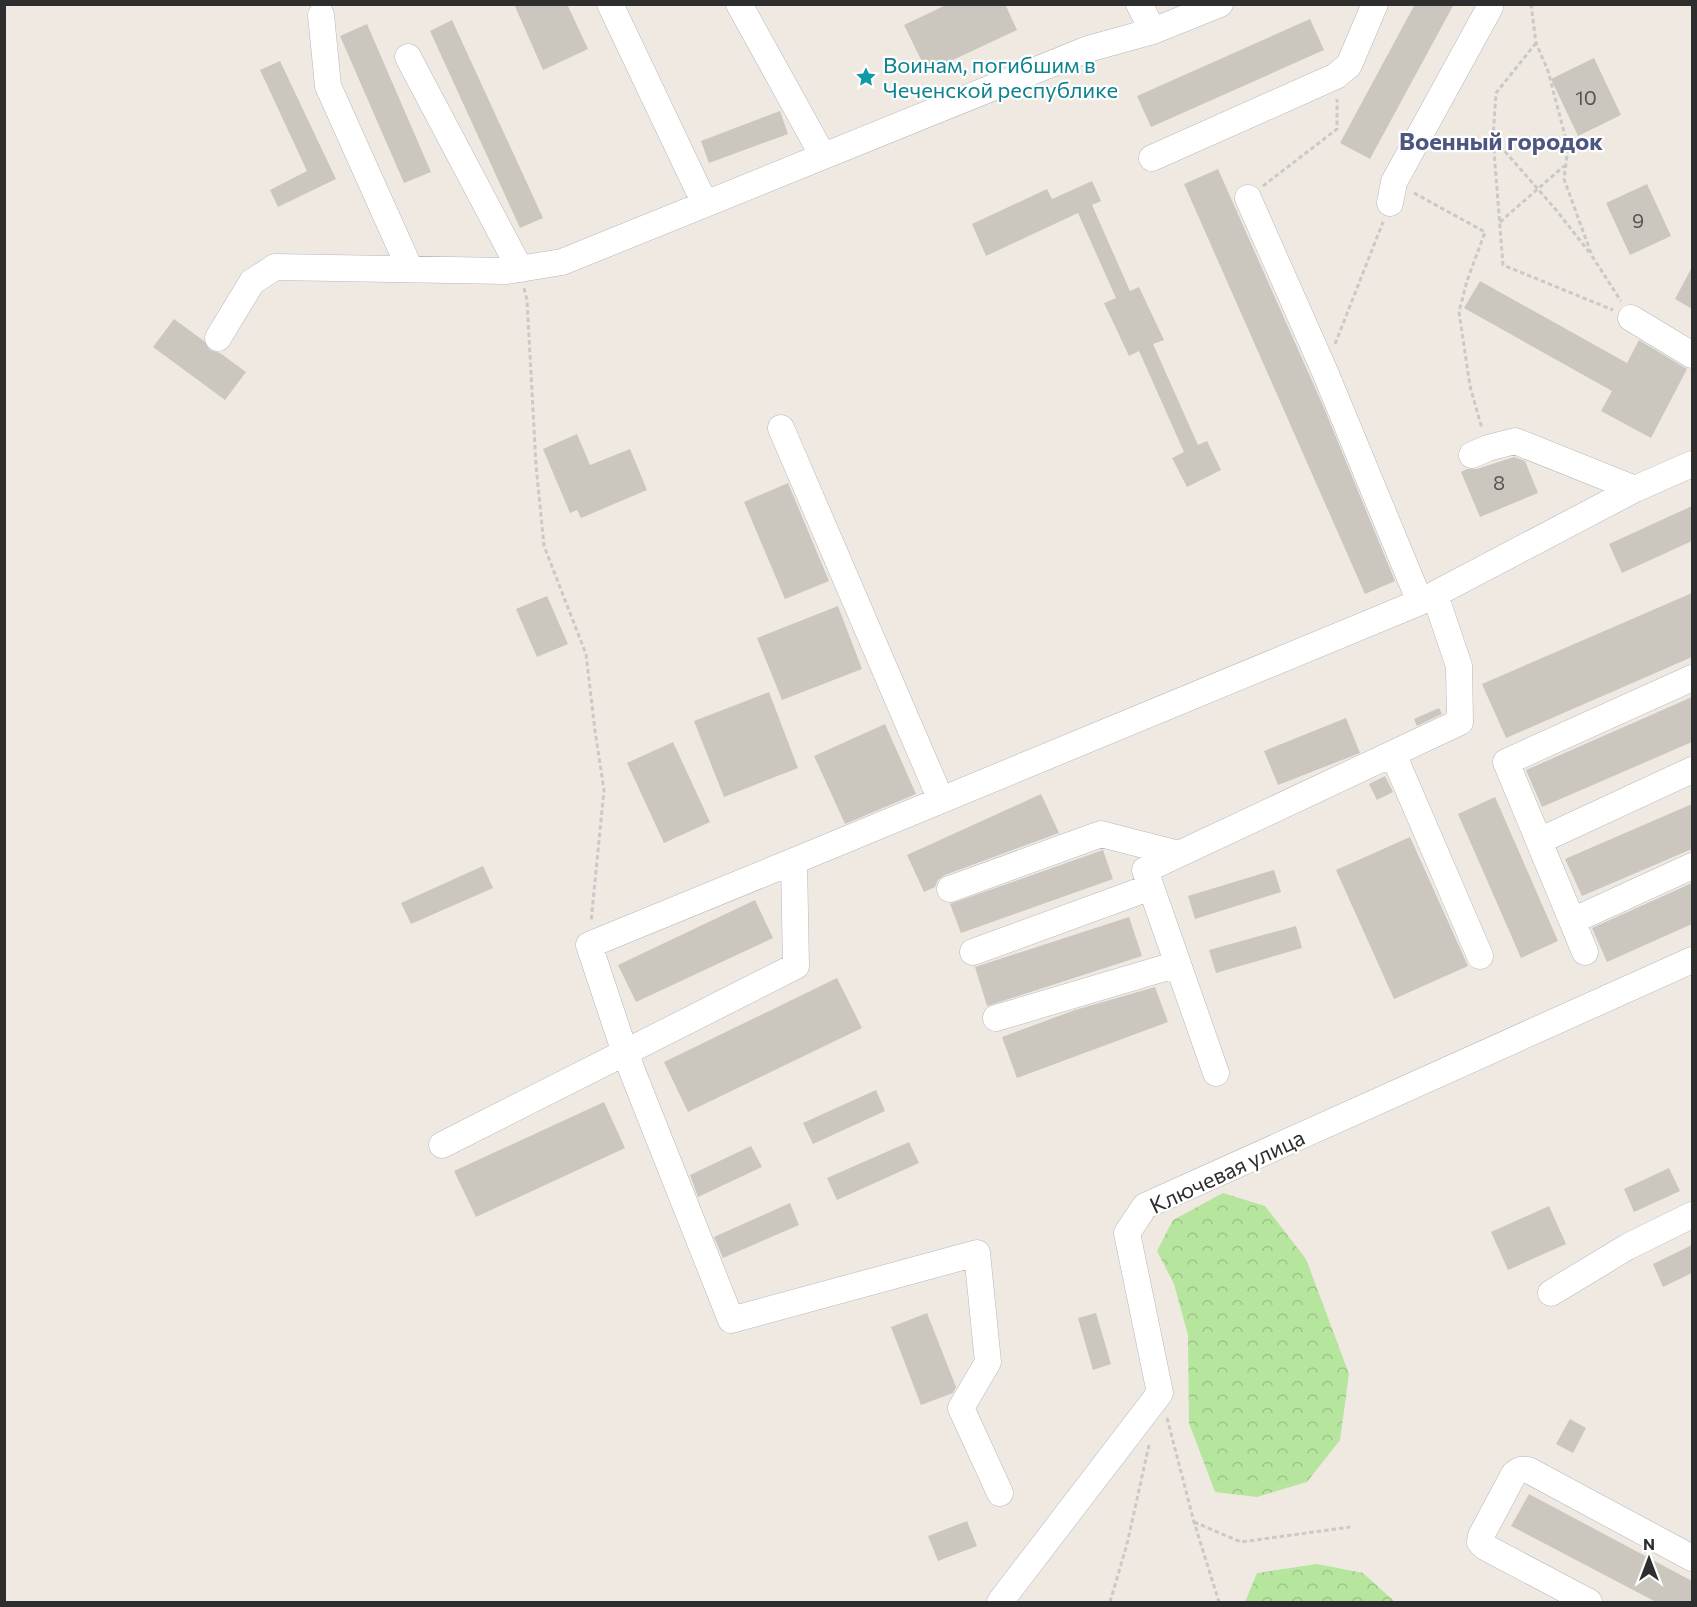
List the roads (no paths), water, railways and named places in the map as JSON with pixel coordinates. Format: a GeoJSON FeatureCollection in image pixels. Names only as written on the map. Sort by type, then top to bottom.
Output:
{"type":"FeatureCollection","features":[{"type":"Feature","properties":{"kind":"street"},"geometry":{"type":"LineString","coordinates":[[610,4],[705,204]]}},
{"type":"Feature","properties":{"kind":"street"},"geometry":{"type":"LineString","coordinates":[[739,4],[823,156]]}},
{"type":"Feature","properties":{"kind":"street"},"geometry":{"type":"LineString","coordinates":[[1138,4],[1153,31]]}},
{"type":"Feature","properties":{"kind":"street"},"geometry":{"type":"LineString","coordinates":[[218,338],[252,282],[275,267],[507,271],[561,262],[1088,49],[1153,31],[1220,4]]}},
{"type":"Feature","properties":{"kind":"street"},"geometry":{"type":"LineString","coordinates":[[1152,158],[1336,76],[1349,65],[1375,4]]}},
{"type":"Feature","properties":{"kind":"street"},"geometry":{"type":"LineString","coordinates":[[1392,192],[1490,8],[1489,4]]}},
{"type":"Feature","properties":{"kind":"street"},"geometry":{"type":"LineString","coordinates":[[321,15],[328,86],[410,269]]}},
{"type":"Feature","properties":{"kind":"street"},"geometry":{"type":"LineString","coordinates":[[408,57],[520,269]]}},
{"type":"Feature","properties":{"kind":"street"},"geometry":{"type":"LineString","coordinates":[[1216,1073],[1145,870],[1460,722],[1459,666],[1324,372],[1248,198]]}},
{"type":"Feature","properties":{"kind":"street"},"geometry":{"type":"LineString","coordinates":[[1631,318],[1692,355]]}},
{"type":"Feature","properties":{"kind":"street"},"geometry":{"type":"LineString","coordinates":[[781,428],[941,800]]}},
{"type":"Feature","properties":{"kind":"street"},"geometry":{"type":"LineString","coordinates":[[1480,452],[1515,441],[1635,489]]}},
{"type":"Feature","properties":{"kind":"street"},"geometry":{"type":"LineString","coordinates":[[999,1493],[961,1408],[988,1362],[977,1253],[731,1320],[625,1053],[589,945],[1427,598],[1635,489],[1692,464]]}},
{"type":"Feature","properties":{"kind":"street"},"geometry":{"type":"LineString","coordinates":[[1585,952],[1506,762],[1692,678]]}},
{"type":"Feature","properties":{"kind":"street"},"geometry":{"type":"LineString","coordinates":[[1392,754],[1480,956]]}},
{"type":"Feature","properties":{"kind":"street"},"geometry":{"type":"LineString","coordinates":[[1539,841],[1692,770]]}},
{"type":"Feature","properties":{"kind":"street"},"geometry":{"type":"LineString","coordinates":[[950,889],[1101,834],[1179,854]]}},
{"type":"Feature","properties":{"kind":"street"},"geometry":{"type":"LineString","coordinates":[[442,1145],[795,966],[794,861]]}},
{"type":"Feature","properties":{"kind":"street"},"geometry":{"type":"LineString","coordinates":[[1572,921],[1692,866]]}},
{"type":"Feature","properties":{"kind":"street"},"geometry":{"type":"LineString","coordinates":[[973,952],[1151,887]]}},
{"type":"Feature","properties":{"kind":"street","name":"Ключевая улица"},"geometry":{"type":"LineString","coordinates":[[1000,1602],[1160,1393],[1127,1233],[1145,1206],[1692,960]]}},
{"type":"Feature","properties":{"kind":"street"},"geometry":{"type":"LineString","coordinates":[[996,1018],[1178,964]]}},
{"type":"Feature","properties":{"kind":"street"},"geometry":{"type":"LineString","coordinates":[[1551,1293],[1627,1247],[1692,1215]]}},
{"type":"Feature","properties":{"kind":"street"},"geometry":{"type":"LineString","coordinates":[[1589,1602],[1485,1547],[1480,1542],[1514,1474],[1520,1470],[1528,1470],[1692,1558]]}},
{"type":"Feature","properties":{"kind":"place","name":"Воинам, погибшим в Чеченской республике"},"geometry":{"type":"Point","coordinates":[866,77]}},
{"type":"Feature","properties":{"kind":"district","name":"Военный городок"},"geometry":{"type":"Point","coordinates":[1501,140]}}]}
